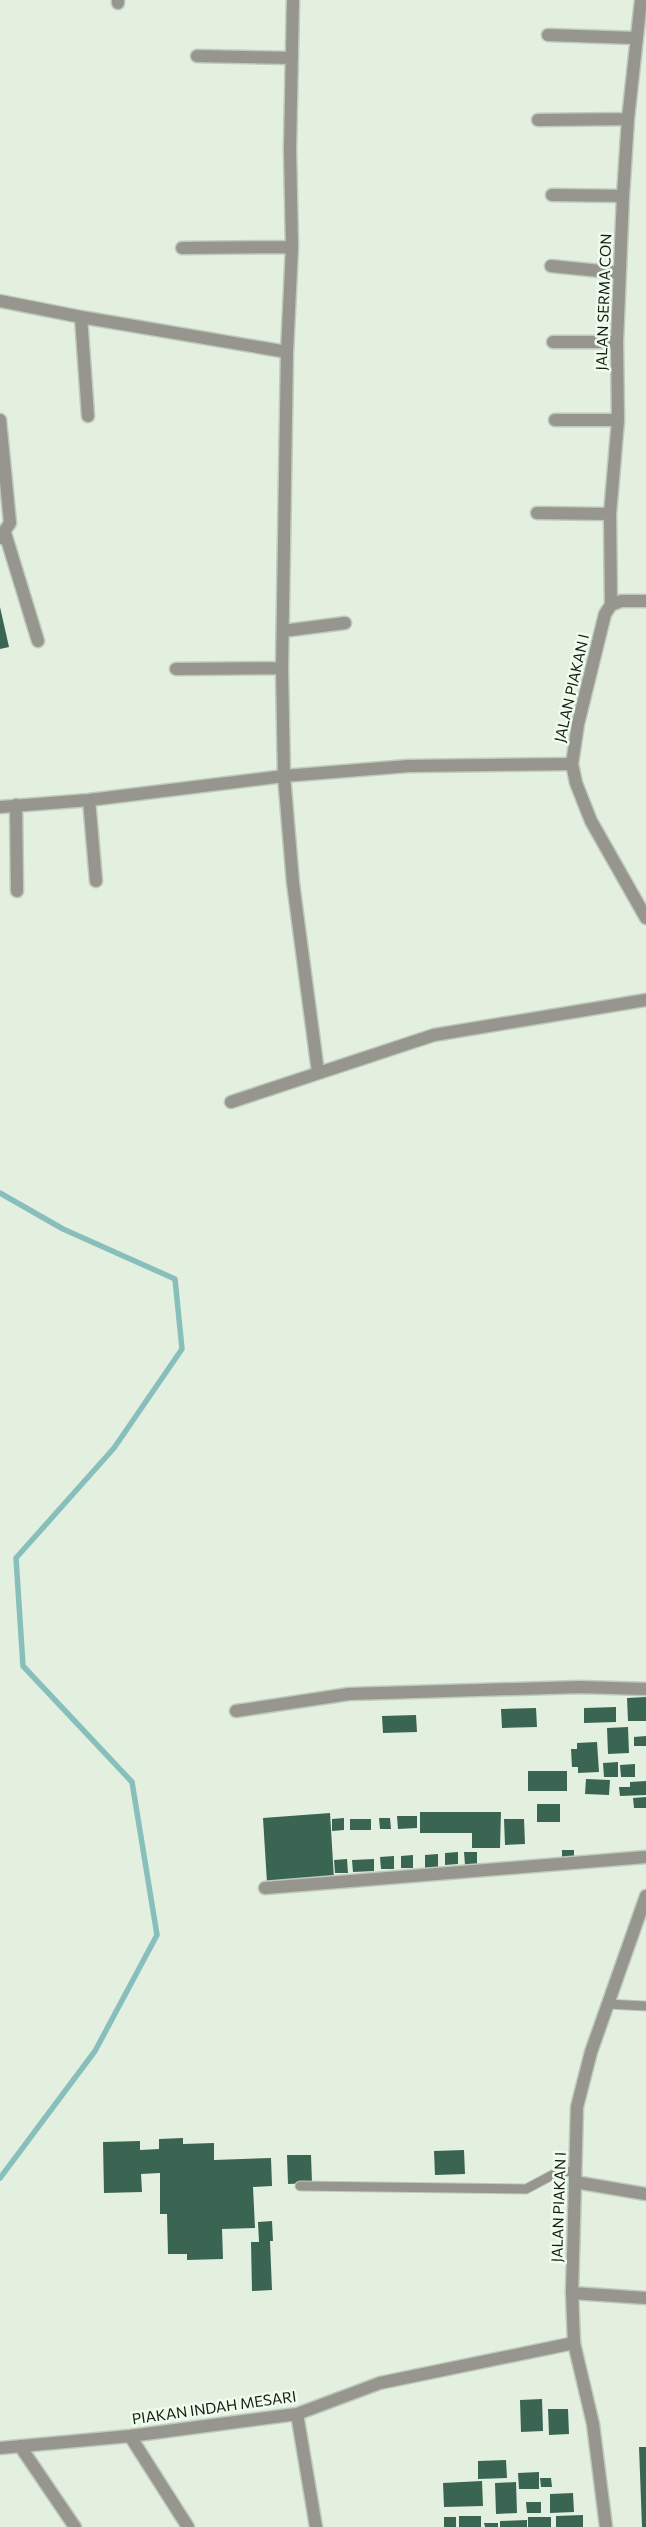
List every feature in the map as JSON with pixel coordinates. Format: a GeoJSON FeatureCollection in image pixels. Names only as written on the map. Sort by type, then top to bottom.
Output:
{"type":"FeatureCollection","features":[{"type":"Feature","properties":{"kind":"street"},"geometry":{"type":"LineString","coordinates":[[294,0],[290,149],[292,246],[287,352],[282,668],[284,776],[293,882],[318,1072]]}},
{"type":"Feature","properties":{"kind":"street","name":"JALAN SERMA CON"},"geometry":{"type":"LineString","coordinates":[[611,605],[610,514],[618,420],[617,342],[623,196],[628,119],[639,47],[641,0]]}},
{"type":"Feature","properties":{"kind":"street"},"geometry":{"type":"LineString","coordinates":[[548,35],[639,47]]}},
{"type":"Feature","properties":{"kind":"street"},"geometry":{"type":"LineString","coordinates":[[196,56],[292,58]]}},
{"type":"Feature","properties":{"kind":"street"},"geometry":{"type":"LineString","coordinates":[[538,120],[628,119]]}},
{"type":"Feature","properties":{"kind":"street"},"geometry":{"type":"LineString","coordinates":[[552,195],[623,196]]}},
{"type":"Feature","properties":{"kind":"street"},"geometry":{"type":"LineString","coordinates":[[182,248],[292,246]]}},
{"type":"Feature","properties":{"kind":"street"},"geometry":{"type":"LineString","coordinates":[[551,266],[620,272]]}},
{"type":"Feature","properties":{"kind":"street"},"geometry":{"type":"LineString","coordinates":[[0,301],[81,317],[287,352]]}},
{"type":"Feature","properties":{"kind":"street"},"geometry":{"type":"LineString","coordinates":[[81,317],[88,416]]}},
{"type":"Feature","properties":{"kind":"street"},"geometry":{"type":"LineString","coordinates":[[554,342],[617,342]]}},
{"type":"Feature","properties":{"kind":"street"},"geometry":{"type":"LineString","coordinates":[[0,420],[10,523],[2,535],[38,641]]}},
{"type":"Feature","properties":{"kind":"street"},"geometry":{"type":"LineString","coordinates":[[555,420],[618,420]]}},
{"type":"Feature","properties":{"kind":"street"},"geometry":{"type":"LineString","coordinates":[[537,512],[610,514]]}},
{"type":"Feature","properties":{"kind":"street"},"geometry":{"type":"LineString","coordinates":[[611,605],[621,602],[646,601]]}},
{"type":"Feature","properties":{"kind":"street","name":"JALAN PIAKAN I"},"geometry":{"type":"LineString","coordinates":[[611,605],[605,614],[583,700],[572,764],[576,783],[591,821],[646,918]]}},
{"type":"Feature","properties":{"kind":"street"},"geometry":{"type":"LineString","coordinates":[[283,631],[345,623]]}},
{"type":"Feature","properties":{"kind":"street"},"geometry":{"type":"LineString","coordinates":[[176,669],[282,668]]}},
{"type":"Feature","properties":{"kind":"street"},"geometry":{"type":"LineString","coordinates":[[0,807],[89,800],[284,776],[408,766],[572,764]]}},
{"type":"Feature","properties":{"kind":"street"},"geometry":{"type":"LineString","coordinates":[[89,800],[96,880]]}},
{"type":"Feature","properties":{"kind":"street"},"geometry":{"type":"LineString","coordinates":[[16,805],[17,891]]}},
{"type":"Feature","properties":{"kind":"street"},"geometry":{"type":"LineString","coordinates":[[231,1102],[434,1035],[646,1000]]}},
{"type":"Feature","properties":{"kind":"street"},"geometry":{"type":"LineString","coordinates":[[236,1711],[348,1694],[580,1687],[646,1688]]}},
{"type":"Feature","properties":{"kind":"street"},"geometry":{"type":"LineString","coordinates":[[265,1888],[646,1856]]}},
{"type":"Feature","properties":{"kind":"street","name":"JALAN PIAKAN I"},"geometry":{"type":"LineString","coordinates":[[606,2527],[593,2424],[574,2343],[572,2293],[579,2092],[607,2004],[646,1896]]}},
{"type":"Feature","properties":{"kind":"street"},"geometry":{"type":"LineString","coordinates":[[575,2176],[646,2194]]}},
{"type":"Feature","properties":{"kind":"street"},"geometry":{"type":"LineString","coordinates":[[572,2293],[646,2298]]}},
{"type":"Feature","properties":{"kind":"street","name":"PIAKAN INDAH MESARI"},"geometry":{"type":"LineString","coordinates":[[0,2448],[130,2436],[297,2414],[380,2382],[574,2343]]}},
{"type":"Feature","properties":{"kind":"street"},"geometry":{"type":"LineString","coordinates":[[297,2414],[316,2527]]}},
{"type":"Feature","properties":{"kind":"street"},"geometry":{"type":"LineString","coordinates":[[130,2436],[188,2527]]}},
{"type":"Feature","properties":{"kind":"street"},"geometry":{"type":"LineString","coordinates":[[20,2446],[75,2527]]}},
{"type":"Feature","properties":{"kind":"lane"},"geometry":{"type":"LineString","coordinates":[[607,2004],[646,2006]]}},
{"type":"Feature","properties":{"kind":"lane"},"geometry":{"type":"LineString","coordinates":[[300,2186],[526,2189],[558,2172],[575,2176]]}},
{"type":"Feature","properties":{"kind":"building"},"geometry":{"type":"Polygon","coordinates":[[[0,607],[9,647],[0,649],[0,607]]]}},
{"type":"Feature","properties":{"kind":"building"},"geometry":{"type":"Polygon","coordinates":[[[646,1697],[646,1721],[628,1721],[627,1698],[646,1697]]]}},
{"type":"Feature","properties":{"kind":"building"},"geometry":{"type":"Polygon","coordinates":[[[616,1707],[616,1722],[584,1723],[584,1708],[616,1707]]]}},
{"type":"Feature","properties":{"kind":"building"},"geometry":{"type":"Polygon","coordinates":[[[536,1708],[537,1727],[502,1728],[501,1709],[536,1708]]]}},
{"type":"Feature","properties":{"kind":"building"},"geometry":{"type":"Polygon","coordinates":[[[416,1715],[417,1732],[383,1733],[382,1716],[416,1715]]]}},
{"type":"Feature","properties":{"kind":"building"},"geometry":{"type":"Polygon","coordinates":[[[628,1727],[629,1753],[608,1754],[607,1728],[628,1727]]]}},
{"type":"Feature","properties":{"kind":"building"},"geometry":{"type":"Polygon","coordinates":[[[646,1736],[646,1746],[634,1746],[634,1737],[646,1736]]]}},
{"type":"Feature","properties":{"kind":"building"},"geometry":{"type":"Polygon","coordinates":[[[597,1742],[599,1772],[578,1773],[578,1767],[572,1767],[571,1749],[577,1749],[577,1743],[597,1742]]]}},
{"type":"Feature","properties":{"kind":"building"},"geometry":{"type":"Polygon","coordinates":[[[618,1762],[618,1777],[604,1777],[603,1763],[618,1762]]]}},
{"type":"Feature","properties":{"kind":"building"},"geometry":{"type":"Polygon","coordinates":[[[635,1764],[635,1777],[621,1777],[620,1765],[635,1764]]]}},
{"type":"Feature","properties":{"kind":"building"},"geometry":{"type":"Polygon","coordinates":[[[528,1771],[567,1771],[567,1791],[528,1791],[528,1771]]]}},
{"type":"Feature","properties":{"kind":"building"},"geometry":{"type":"Polygon","coordinates":[[[586,1779],[610,1780],[609,1795],[585,1794],[586,1779]]]}},
{"type":"Feature","properties":{"kind":"building"},"geometry":{"type":"Polygon","coordinates":[[[646,1781],[646,1795],[620,1796],[619,1787],[630,1787],[630,1782],[646,1781]]]}},
{"type":"Feature","properties":{"kind":"building"},"geometry":{"type":"Polygon","coordinates":[[[646,1797],[646,1808],[634,1808],[633,1798],[646,1797]]]}},
{"type":"Feature","properties":{"kind":"building"},"geometry":{"type":"Polygon","coordinates":[[[537,1804],[560,1804],[560,1822],[537,1822],[537,1804]]]}},
{"type":"Feature","properties":{"kind":"building"},"geometry":{"type":"Polygon","coordinates":[[[420,1812],[501,1812],[500,1848],[472,1848],[472,1833],[420,1833],[420,1812]]]}},
{"type":"Feature","properties":{"kind":"building"},"geometry":{"type":"Polygon","coordinates":[[[330,1813],[334,1879],[267,1883],[263,1818],[330,1813]]]}},
{"type":"Feature","properties":{"kind":"building"},"geometry":{"type":"Polygon","coordinates":[[[397,1816],[417,1816],[417,1828],[398,1829],[397,1816]]]}},
{"type":"Feature","properties":{"kind":"building"},"geometry":{"type":"Polygon","coordinates":[[[344,1818],[344,1830],[332,1831],[332,1819],[344,1818]]]}},
{"type":"Feature","properties":{"kind":"building"},"geometry":{"type":"Polygon","coordinates":[[[379,1818],[390,1818],[391,1829],[380,1829],[379,1818]]]}},
{"type":"Feature","properties":{"kind":"building"},"geometry":{"type":"Polygon","coordinates":[[[350,1819],[371,1819],[371,1830],[350,1830],[350,1819]]]}},
{"type":"Feature","properties":{"kind":"building"},"geometry":{"type":"Polygon","coordinates":[[[504,1819],[524,1819],[525,1844],[505,1845],[504,1819]]]}},
{"type":"Feature","properties":{"kind":"building"},"geometry":{"type":"Polygon","coordinates":[[[562,1850],[574,1850],[574,1858],[562,1858],[562,1850]]]}},
{"type":"Feature","properties":{"kind":"building"},"geometry":{"type":"Polygon","coordinates":[[[458,1852],[458,1864],[445,1865],[445,1853],[458,1852]]]}},
{"type":"Feature","properties":{"kind":"building"},"geometry":{"type":"Polygon","coordinates":[[[464,1852],[477,1852],[477,1865],[465,1865],[464,1852]]]}},
{"type":"Feature","properties":{"kind":"building"},"geometry":{"type":"Polygon","coordinates":[[[438,1854],[438,1869],[425,1869],[425,1855],[438,1854]]]}},
{"type":"Feature","properties":{"kind":"building"},"geometry":{"type":"Polygon","coordinates":[[[413,1855],[413,1868],[401,1868],[401,1856],[413,1855]]]}},
{"type":"Feature","properties":{"kind":"building"},"geometry":{"type":"Polygon","coordinates":[[[394,1856],[394,1869],[381,1869],[380,1857],[394,1856]]]}},
{"type":"Feature","properties":{"kind":"building"},"geometry":{"type":"Polygon","coordinates":[[[347,1859],[348,1873],[335,1873],[334,1860],[347,1859]]]}},
{"type":"Feature","properties":{"kind":"building"},"geometry":{"type":"Polygon","coordinates":[[[374,1859],[374,1871],[353,1872],[352,1860],[374,1859]]]}},
{"type":"Feature","properties":{"kind":"building"},"geometry":{"type":"Polygon","coordinates":[[[183,2138],[183,2144],[214,2143],[214,2160],[271,2158],[272,2186],[253,2187],[255,2228],[222,2229],[223,2259],[187,2260],[187,2254],[168,2254],[167,2214],[160,2214],[160,2173],[141,2174],[142,2192],[104,2193],[103,2142],[140,2141],[140,2150],[159,2149],[159,2139],[183,2138]]]}},
{"type":"Feature","properties":{"kind":"building"},"geometry":{"type":"Polygon","coordinates":[[[464,2150],[465,2174],[435,2175],[434,2151],[464,2150]]]}},
{"type":"Feature","properties":{"kind":"building"},"geometry":{"type":"Polygon","coordinates":[[[287,2155],[311,2155],[312,2183],[288,2184],[287,2155]]]}},
{"type":"Feature","properties":{"kind":"building"},"geometry":{"type":"Polygon","coordinates":[[[272,2221],[273,2241],[270,2241],[272,2290],[252,2291],[251,2242],[259,2242],[258,2222],[272,2221]]]}},
{"type":"Feature","properties":{"kind":"building"},"geometry":{"type":"Polygon","coordinates":[[[542,2399],[543,2431],[521,2432],[520,2400],[542,2399]]]}},
{"type":"Feature","properties":{"kind":"building"},"geometry":{"type":"Polygon","coordinates":[[[548,2409],[568,2409],[569,2434],[549,2435],[548,2409]]]}},
{"type":"Feature","properties":{"kind":"building"},"geometry":{"type":"Polygon","coordinates":[[[639,2447],[646,2447],[646,2527],[642,2527],[639,2447]]]}},
{"type":"Feature","properties":{"kind":"building"},"geometry":{"type":"Polygon","coordinates":[[[506,2460],[507,2478],[478,2479],[478,2461],[506,2460]]]}},
{"type":"Feature","properties":{"kind":"building"},"geometry":{"type":"Polygon","coordinates":[[[539,2472],[539,2489],[519,2489],[518,2473],[539,2472]]]}},
{"type":"Feature","properties":{"kind":"building"},"geometry":{"type":"Polygon","coordinates":[[[540,2478],[551,2478],[552,2487],[541,2487],[540,2478]]]}},
{"type":"Feature","properties":{"kind":"building"},"geometry":{"type":"Polygon","coordinates":[[[482,2481],[483,2506],[444,2507],[443,2483],[482,2481]]]}},
{"type":"Feature","properties":{"kind":"building"},"geometry":{"type":"Polygon","coordinates":[[[516,2482],[517,2513],[496,2514],[495,2483],[516,2482]]]}},
{"type":"Feature","properties":{"kind":"building"},"geometry":{"type":"Polygon","coordinates":[[[573,2493],[574,2512],[550,2513],[550,2494],[573,2493]]]}},
{"type":"Feature","properties":{"kind":"building"},"geometry":{"type":"Polygon","coordinates":[[[526,2502],[541,2502],[541,2513],[527,2513],[526,2502]]]}},
{"type":"Feature","properties":{"kind":"building"},"geometry":{"type":"Polygon","coordinates":[[[583,2515],[583,2527],[556,2527],[556,2516],[583,2515]]]}},
{"type":"Feature","properties":{"kind":"building"},"geometry":{"type":"Polygon","coordinates":[[[459,2516],[481,2516],[481,2527],[459,2527],[459,2516]]]}},
{"type":"Feature","properties":{"kind":"building"},"geometry":{"type":"Polygon","coordinates":[[[444,2517],[456,2517],[456,2527],[444,2527],[444,2517]]]}},
{"type":"Feature","properties":{"kind":"building"},"geometry":{"type":"Polygon","coordinates":[[[528,2517],[551,2517],[551,2527],[528,2527],[528,2517]]]}},
{"type":"Feature","properties":{"kind":"building"},"geometry":{"type":"Polygon","coordinates":[[[527,2520],[527,2527],[500,2527],[500,2521],[527,2520]]]}},
{"type":"Feature","properties":{"kind":"building"},"geometry":{"type":"Polygon","coordinates":[[[484,2523],[498,2523],[498,2527],[485,2527],[484,2523]]]}},
{"type":"Feature","properties":{"kind":"waterway"},"geometry":{"type":"LineString","coordinates":[[0,1193],[63,1229],[175,1279],[182,1349],[114,1448],[16,1558],[23,1666],[132,1782],[157,1935],[95,2051],[0,2178]]}}]}
